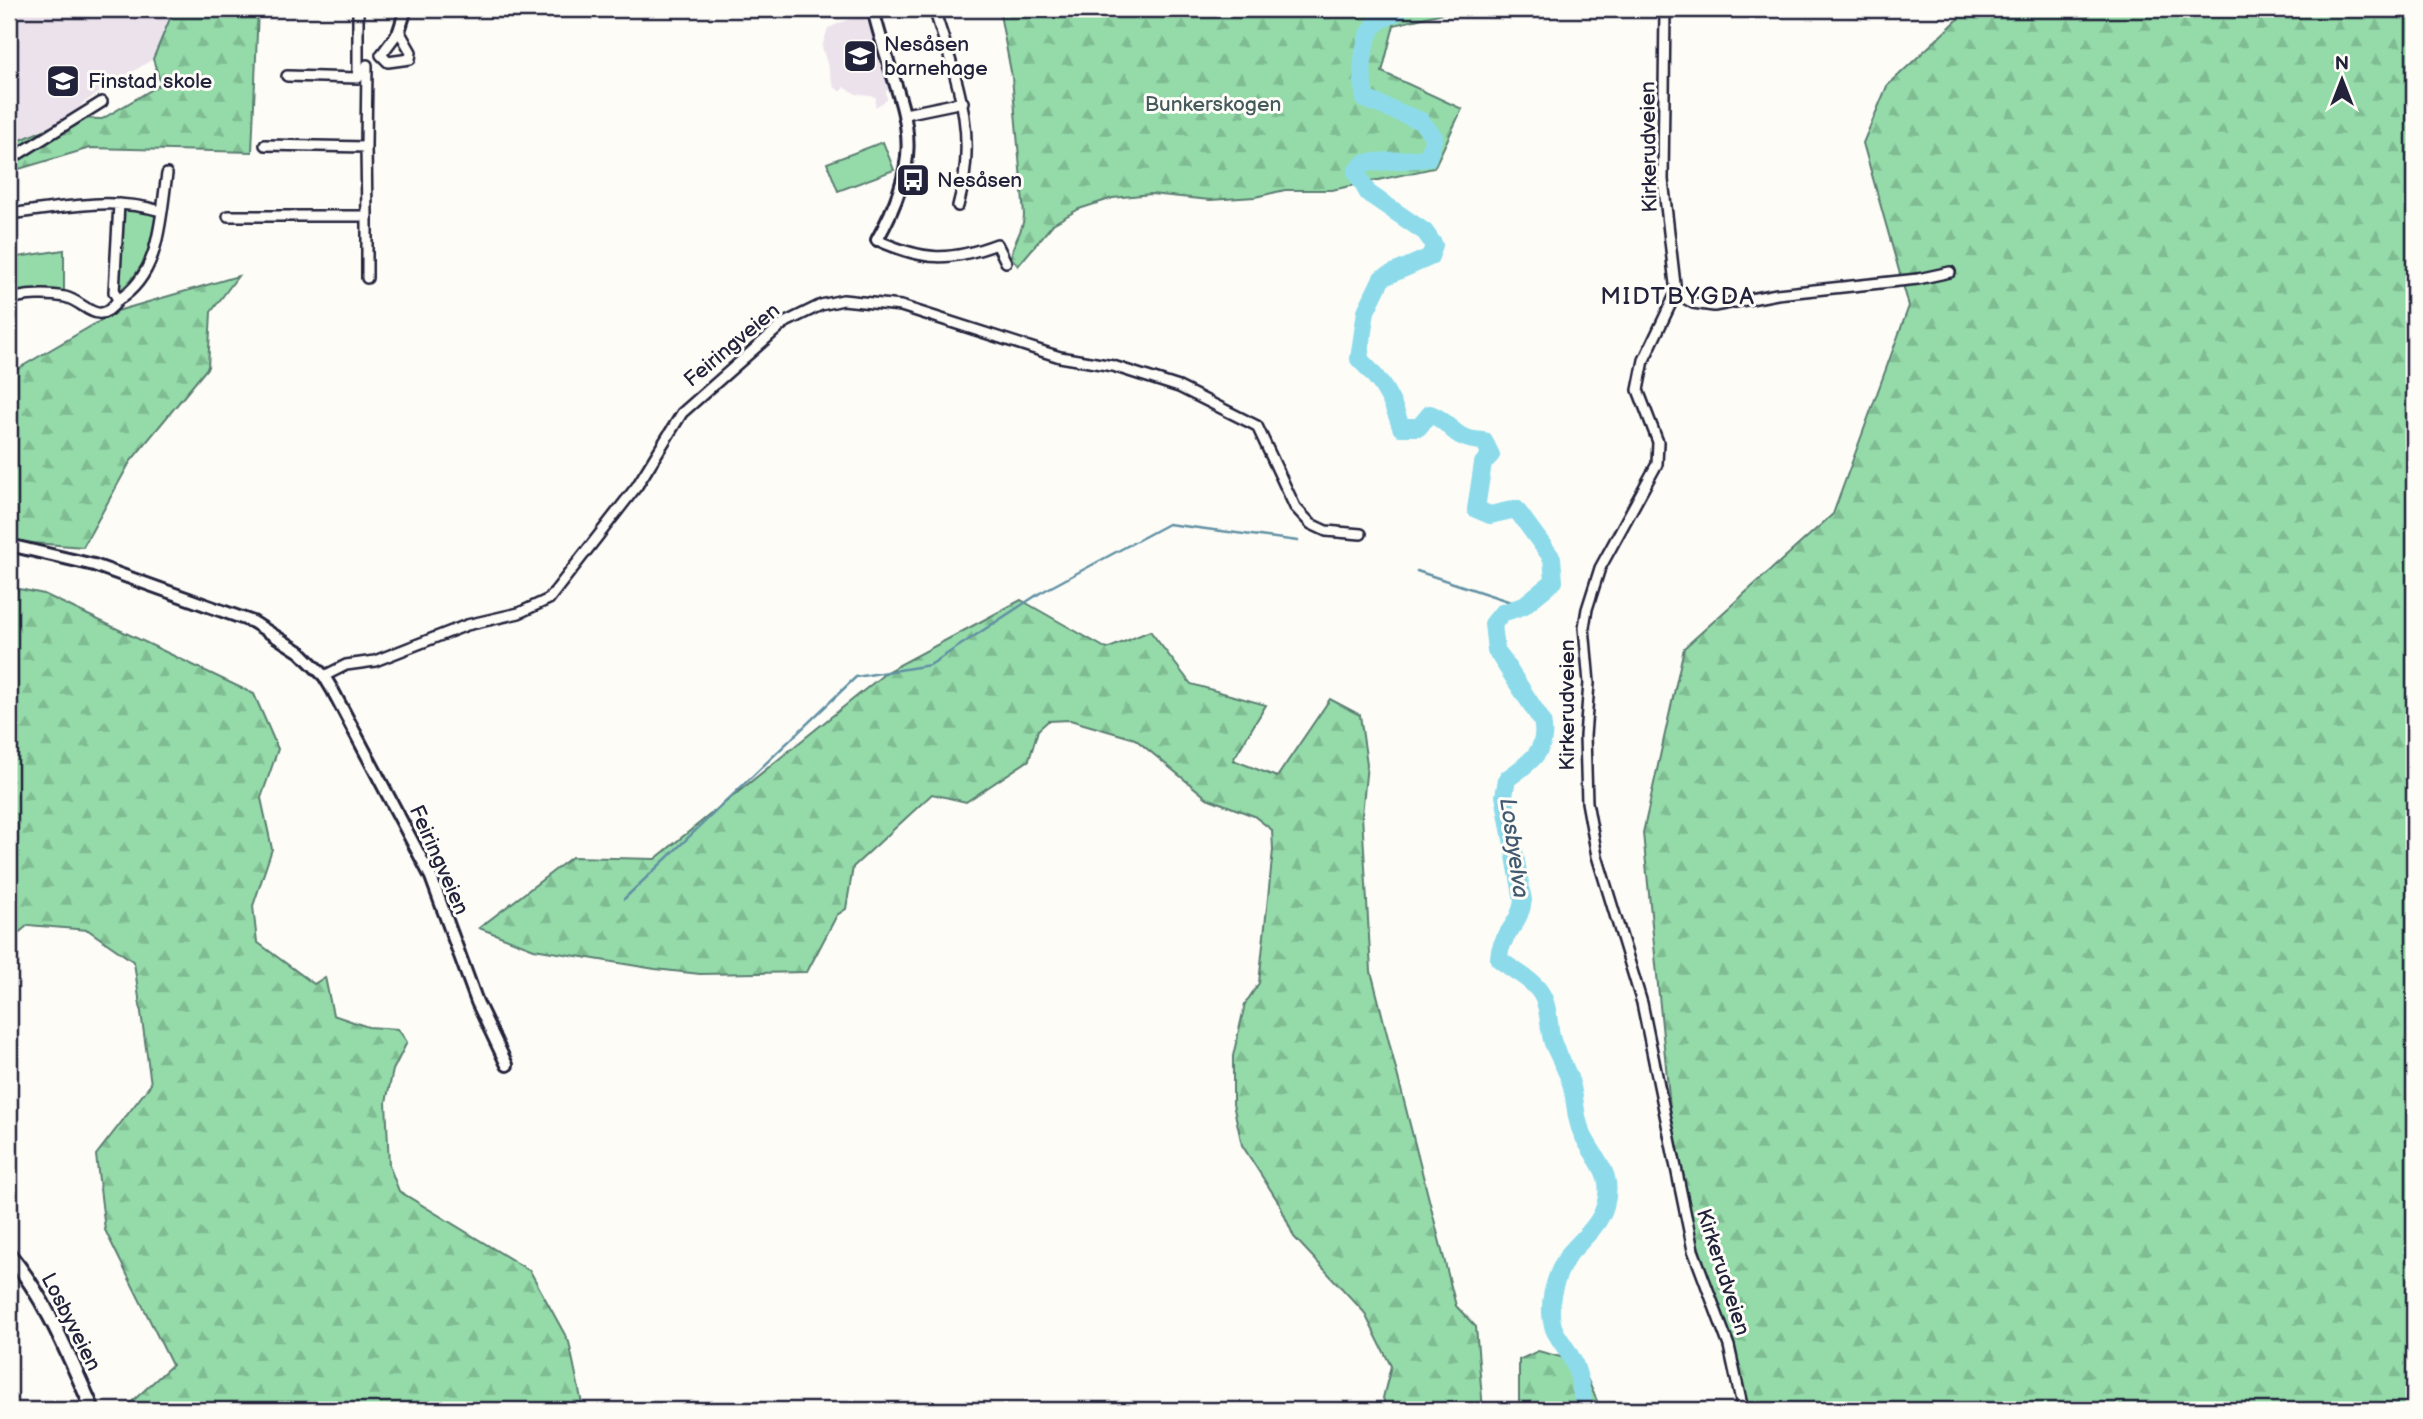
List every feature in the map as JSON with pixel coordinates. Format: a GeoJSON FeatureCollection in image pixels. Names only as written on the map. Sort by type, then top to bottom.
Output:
{"type":"FeatureCollection","features":[{"type":"Feature","properties":{"kind":"main road","name":"Losbyveien"},"geometry":{"type":"LineString","coordinates":[[9,1254],[24,1273],[53,1323],[93,1410]]}},
{"type":"Feature","properties":{"kind":"street"},"geometry":{"type":"LineString","coordinates":[[287,76],[358,78],[358,9]]}},
{"type":"Feature","properties":{"kind":"street"},"geometry":{"type":"LineString","coordinates":[[358,70],[381,55],[400,31],[406,9]]}},
{"type":"Feature","properties":{"kind":"street"},"geometry":{"type":"LineString","coordinates":[[873,9],[905,114],[908,147],[905,173],[894,208],[877,240],[921,256],[951,258],[997,244],[1006,262]]}},
{"type":"Feature","properties":{"kind":"street"},"geometry":{"type":"LineString","coordinates":[[934,9],[963,102],[968,153],[967,172],[958,206]]}},
{"type":"Feature","properties":{"kind":"street","name":"Kirkerudveien"},"geometry":{"type":"LineString","coordinates":[[1665,9],[1663,180],[1676,293],[1644,360],[1639,379],[1641,402],[1658,442],[1657,464],[1600,568],[1587,609],[1584,627],[1589,683],[1584,769],[1597,856],[1642,1003],[1693,1250],[1729,1346],[1743,1410]]}},
{"type":"Feature","properties":{"kind":"street"},"geometry":{"type":"LineString","coordinates":[[381,55],[388,62],[410,59],[411,52],[400,31]]}},
{"type":"Feature","properties":{"kind":"street"},"geometry":{"type":"LineString","coordinates":[[367,65],[367,278]]}},
{"type":"Feature","properties":{"kind":"street"},"geometry":{"type":"LineString","coordinates":[[9,160],[102,102]]}},
{"type":"Feature","properties":{"kind":"street"},"geometry":{"type":"LineString","coordinates":[[905,114],[963,102]]}},
{"type":"Feature","properties":{"kind":"street"},"geometry":{"type":"LineString","coordinates":[[265,145],[366,147]]}},
{"type":"Feature","properties":{"kind":"street"},"geometry":{"type":"LineString","coordinates":[[9,300],[27,296],[66,297],[82,309],[104,313],[137,282],[150,264],[155,252],[167,174]]}},
{"type":"Feature","properties":{"kind":"street"},"geometry":{"type":"LineString","coordinates":[[9,214],[50,206],[90,204],[119,204],[161,211]]}},
{"type":"Feature","properties":{"kind":"street"},"geometry":{"type":"LineString","coordinates":[[118,300],[114,292],[119,204]]}},
{"type":"Feature","properties":{"kind":"street"},"geometry":{"type":"LineString","coordinates":[[228,216],[367,216]]}},
{"type":"Feature","properties":{"kind":"street"},"geometry":{"type":"LineString","coordinates":[[1676,293],[1693,303],[1714,306],[1777,295],[1918,279],[1950,272]]}},
{"type":"Feature","properties":{"kind":"street","name":"Feiringveien"},"geometry":{"type":"LineString","coordinates":[[324,676],[346,665],[375,661],[467,625],[519,613],[549,599],[637,486],[682,413],[784,323],[821,305],[842,300],[901,306],[1060,357],[1113,366],[1178,387],[1257,426],[1295,507],[1311,524],[1326,531],[1362,534]]}},
{"type":"Feature","properties":{"kind":"street","name":"Feiringveien"},"geometry":{"type":"LineString","coordinates":[[9,545],[94,565],[253,622],[300,652],[324,676],[431,877],[469,982],[507,1065]]}},
{"type":"Feature","properties":{"kind":"shaded area","name":"Finstad skole"},"geometry":{"type":"Polygon","coordinates":[[[9,9],[174,9],[153,59],[83,103],[72,118],[9,145],[9,9]]]}},
{"type":"Feature","properties":{"kind":"shaded area"},"geometry":{"type":"Polygon","coordinates":[[[864,13],[891,89],[886,91],[887,100],[875,107],[876,97],[856,94],[844,87],[841,92],[834,87],[822,47],[828,28],[864,13]]]}},
{"type":"Feature","properties":{"kind":"green space"},"geometry":{"type":"Polygon","coordinates":[[[174,9],[258,9],[252,152],[90,148],[9,172],[9,145],[72,118],[102,119],[161,84],[153,59],[174,9]]]}},
{"type":"Feature","properties":{"kind":"green space","name":"Bunkerskogen"},"geometry":{"type":"Polygon","coordinates":[[[999,9],[1459,9],[1394,25],[1382,72],[1462,109],[1434,168],[1332,190],[1285,190],[1255,197],[1210,200],[1151,194],[1113,198],[1079,209],[1053,224],[1018,266],[1011,257],[1024,215],[1012,77],[999,9]]]}},
{"type":"Feature","properties":{"kind":"green space"},"geometry":{"type":"Polygon","coordinates":[[[1969,9],[2414,9],[2414,1410],[1749,1410],[1677,1178],[1643,833],[1684,648],[1833,514],[1909,306],[1863,143],[1887,86],[1969,9]]]}},
{"type":"Feature","properties":{"kind":"green space"},"geometry":{"type":"Polygon","coordinates":[[[883,142],[894,170],[838,191],[827,163],[883,142]]]}},
{"type":"Feature","properties":{"kind":"green space"},"geometry":{"type":"Polygon","coordinates":[[[123,207],[158,213],[146,256],[135,275],[119,292],[123,207]]]}},
{"type":"Feature","properties":{"kind":"green space"},"geometry":{"type":"Polygon","coordinates":[[[64,250],[64,293],[15,293],[17,257],[64,250]]]}},
{"type":"Feature","properties":{"kind":"green space"},"geometry":{"type":"Polygon","coordinates":[[[238,276],[211,312],[208,367],[130,462],[83,547],[9,541],[9,374],[117,311],[238,276]]]}},
{"type":"Feature","properties":{"kind":"green space"},"geometry":{"type":"Polygon","coordinates":[[[9,587],[44,594],[254,694],[278,749],[261,798],[272,849],[253,906],[257,942],[314,984],[325,977],[333,1015],[368,1027],[398,1029],[407,1042],[393,1070],[386,1102],[389,1165],[399,1191],[530,1271],[569,1342],[582,1404],[590,1410],[123,1410],[172,1365],[105,1230],[96,1155],[151,1084],[134,962],[88,930],[28,925],[9,941],[9,587]]]}},
{"type":"Feature","properties":{"kind":"green space"},"geometry":{"type":"Polygon","coordinates":[[[1021,600],[1107,649],[1150,631],[1191,684],[1266,705],[1233,760],[1277,777],[1330,699],[1360,715],[1367,764],[1362,815],[1371,971],[1456,1306],[1476,1327],[1483,1410],[1387,1410],[1383,1398],[1391,1366],[1364,1312],[1294,1237],[1279,1203],[1242,1145],[1233,1104],[1233,1056],[1245,1004],[1259,983],[1273,850],[1272,830],[1254,816],[1207,798],[1135,739],[1070,720],[1048,721],[1038,730],[1029,760],[966,802],[932,794],[853,867],[846,909],[837,915],[807,972],[700,974],[655,969],[534,949],[479,928],[572,857],[655,859],[888,671],[1021,600]]]}},
{"type":"Feature","properties":{"kind":"green space"},"geometry":{"type":"Polygon","coordinates":[[[1538,1351],[1580,1362],[1601,1410],[1519,1410],[1519,1360],[1538,1351]]]}},
{"type":"Feature","properties":{"kind":"waterway","name":"Losbyelva"},"geometry":{"type":"LineString","coordinates":[[1401,9],[1377,23],[1367,39],[1363,70],[1365,99],[1421,121],[1434,137],[1428,158],[1364,163],[1356,172],[1368,193],[1425,232],[1434,245],[1430,257],[1382,278],[1366,311],[1359,359],[1385,390],[1401,427],[1419,427],[1430,414],[1458,434],[1472,440],[1484,441],[1491,455],[1483,463],[1476,509],[1490,515],[1516,509],[1552,558],[1554,581],[1523,606],[1502,613],[1493,624],[1496,650],[1542,721],[1543,731],[1543,740],[1535,755],[1507,779],[1504,796],[1523,900],[1518,916],[1502,943],[1499,959],[1529,980],[1543,997],[1553,1043],[1570,1081],[1580,1127],[1602,1167],[1607,1184],[1602,1213],[1595,1226],[1566,1258],[1551,1300],[1552,1323],[1575,1365],[1584,1410]]}},
{"type":"Feature","properties":{"kind":"waterway"},"geometry":{"type":"LineString","coordinates":[[624,899],[856,677],[930,665],[1040,593],[1168,524],[1298,541]]}},
{"type":"Feature","properties":{"kind":"waterway"},"geometry":{"type":"LineString","coordinates":[[1417,571],[1523,606]]}},
{"type":"Feature","properties":{"kind":"place","name":"Nesåsen barnehage"},"geometry":{"type":"Point","coordinates":[860,56]}},
{"type":"Feature","properties":{"kind":"place","name":"Finstad skole"},"geometry":{"type":"Point","coordinates":[63,81]}},
{"type":"Feature","properties":{"kind":"place","name":"Nesåsen"},"geometry":{"type":"Point","coordinates":[913,180]}},
{"type":"Feature","properties":{"kind":"district","name":"MIDTBYGDA"},"geometry":{"type":"Point","coordinates":[1678,296]}}]}
